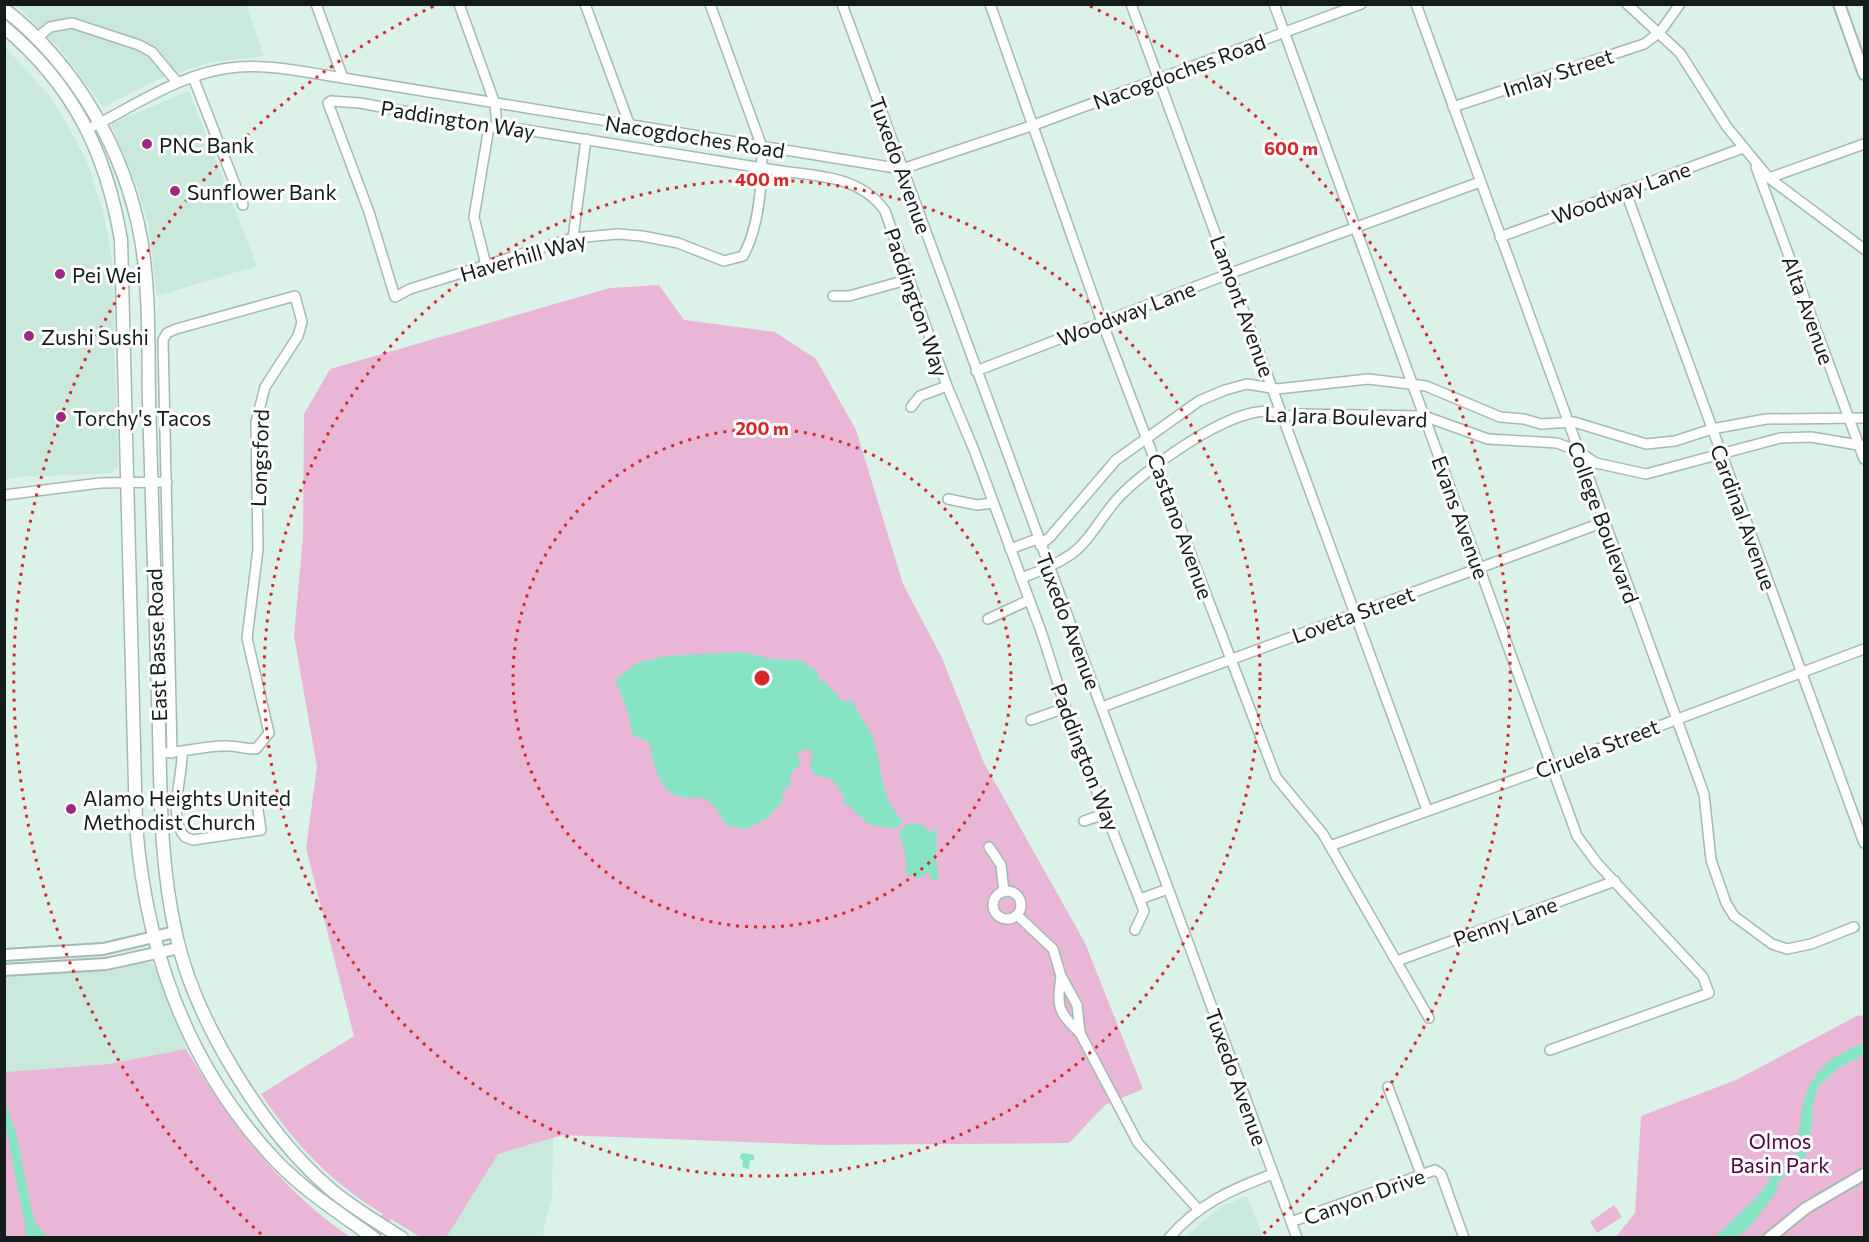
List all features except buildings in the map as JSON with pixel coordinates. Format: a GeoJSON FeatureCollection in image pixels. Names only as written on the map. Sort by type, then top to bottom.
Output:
{"type":"FeatureCollection","features":[{"type":"Feature","properties":{"kind":"main road","name":"East Basse Road"},"geometry":{"type":"LineString","coordinates":[[4,9],[37,38],[66,70],[100,123],[129,192],[140,238],[144,266],[151,482],[171,753],[165,864],[179,948],[202,1008],[270,1126],[300,1161],[330,1189],[402,1238]]}},
{"type":"Feature","properties":{"kind":"main road","name":"East Basse Road"},"geometry":{"type":"LineString","coordinates":[[4,27],[52,75],[88,130],[107,176],[121,240],[136,825],[140,877],[157,952],[189,1034],[234,1108],[278,1163],[325,1203],[374,1238]]}},
{"type":"Feature","properties":{"kind":"street"},"geometry":{"type":"LineString","coordinates":[[316,4],[343,78]]}},
{"type":"Feature","properties":{"kind":"street"},"geometry":{"type":"LineString","coordinates":[[459,4],[495,104],[493,127],[474,217],[486,265]]}},
{"type":"Feature","properties":{"kind":"street"},"geometry":{"type":"LineString","coordinates":[[585,4],[630,126]]}},
{"type":"Feature","properties":{"kind":"street","name":"Haverhill Way"},"geometry":{"type":"LineString","coordinates":[[328,102],[369,212],[395,297],[410,289],[573,238],[606,235],[642,236],[678,243],[719,260],[737,260],[743,256],[752,241],[762,168],[762,147],[710,4]]}},
{"type":"Feature","properties":{"kind":"street","name":"Tuxedo Avenue"},"geometry":{"type":"LineString","coordinates":[[842,4],[1047,566],[1102,707],[1297,1238]]}},
{"type":"Feature","properties":{"kind":"street","name":"Castano Avenue"},"geometry":{"type":"LineString","coordinates":[[990,4],[1102,322],[1276,777],[1330,846],[1430,1018]]}},
{"type":"Feature","properties":{"kind":"street","name":"Lamont Avenue"},"geometry":{"type":"LineString","coordinates":[[1131,4],[1427,810]]}},
{"type":"Feature","properties":{"kind":"street","name":"Evans Avenue"},"geometry":{"type":"LineString","coordinates":[[1274,4],[1577,836],[1703,977],[1709,993],[1550,1050]]}},
{"type":"Feature","properties":{"kind":"street","name":"Nacogdoches Road"},"geometry":{"type":"LineString","coordinates":[[88,130],[177,82],[224,68],[253,66],[343,78],[902,169],[1034,125],[1362,4]]}},
{"type":"Feature","properties":{"kind":"street","name":"College Boulevard"},"geometry":{"type":"LineString","coordinates":[[1416,4],[1704,794],[1707,844],[1726,903],[1734,916],[1773,944],[1787,949],[1811,944],[1854,927]]}},
{"type":"Feature","properties":{"kind":"street"},"geometry":{"type":"LineString","coordinates":[[1628,4],[1680,53],[1754,162],[1770,178],[1864,249]]}},
{"type":"Feature","properties":{"kind":"street"},"geometry":{"type":"LineString","coordinates":[[1660,32],[1680,4]]}},
{"type":"Feature","properties":{"kind":"street"},"geometry":{"type":"LineString","coordinates":[[1839,4],[1864,74]]}},
{"type":"Feature","properties":{"kind":"street"},"geometry":{"type":"LineString","coordinates":[[37,38],[50,27],[72,22],[147,49],[177,82]]}},
{"type":"Feature","properties":{"kind":"street","name":"Imlay Street"},"geometry":{"type":"LineString","coordinates":[[1454,107],[1644,44],[1660,32]]}},
{"type":"Feature","properties":{"kind":"street"},"geometry":{"type":"LineString","coordinates":[[193,77],[243,205]]}},
{"type":"Feature","properties":{"kind":"street","name":"Paddington Way"},"geometry":{"type":"LineString","coordinates":[[328,102],[336,100],[360,103],[493,127],[586,139],[847,182],[863,188],[885,211],[947,386],[1029,600],[1065,708],[1140,899],[1144,911],[1136,930]]}},
{"type":"Feature","properties":{"kind":"street"},"geometry":{"type":"LineString","coordinates":[[573,238],[586,139]]}},
{"type":"Feature","properties":{"kind":"street"},"geometry":{"type":"LineString","coordinates":[[1770,178],[1864,144]]}},
{"type":"Feature","properties":{"kind":"street","name":"Woodway Lane"},"geometry":{"type":"LineString","coordinates":[[1500,237],[1743,148]]}},
{"type":"Feature","properties":{"kind":"street","name":"Alta Avenue"},"geometry":{"type":"LineString","coordinates":[[1754,162],[1849,418],[1862,446],[1864,459]]}},
{"type":"Feature","properties":{"kind":"street","name":"Woodway Lane"},"geometry":{"type":"LineString","coordinates":[[976,371],[1231,273],[1480,182]]}},
{"type":"Feature","properties":{"kind":"street","name":"Cardinal Avenue"},"geometry":{"type":"LineString","coordinates":[[1625,190],[1864,843]]}},
{"type":"Feature","properties":{"kind":"street"},"geometry":{"type":"LineString","coordinates":[[833,296],[849,296],[910,279]]}},
{"type":"Feature","properties":{"kind":"street","name":"Longsford"},"geometry":{"type":"LineString","coordinates":[[295,296],[302,322],[298,336],[265,387],[256,422],[258,549],[247,638],[269,733],[256,749],[229,746],[171,753],[164,336],[176,329],[295,296]]}},
{"type":"Feature","properties":{"kind":"street","name":"La Jara Boulevard"},"geometry":{"type":"LineString","coordinates":[[1039,542],[1050,537],[1116,460],[1148,439],[1186,409],[1225,390],[1248,384],[1273,387],[1368,379],[1433,387],[1500,417],[1524,419],[1541,424],[1567,422],[1593,426],[1646,444],[1675,441],[1712,429],[1766,419],[1864,418]]}},
{"type":"Feature","properties":{"kind":"street"},"geometry":{"type":"LineString","coordinates":[[911,407],[920,396],[947,386]]}},
{"type":"Feature","properties":{"kind":"street","name":"La Jara Boulevard"},"geometry":{"type":"LineString","coordinates":[[1021,578],[1044,570],[1047,566],[1071,554],[1125,491],[1202,433],[1231,419],[1252,413],[1275,412],[1284,417],[1298,414],[1424,416],[1488,439],[1557,443],[1578,450],[1596,463],[1646,474],[1780,438],[1811,437],[1862,446]]}},
{"type":"Feature","properties":{"kind":"street"},"geometry":{"type":"LineString","coordinates":[[4,495],[42,489],[167,482]]}},
{"type":"Feature","properties":{"kind":"street"},"geometry":{"type":"LineString","coordinates":[[948,499],[977,506],[993,503]]}},
{"type":"Feature","properties":{"kind":"street","name":"Loveta Street"},"geometry":{"type":"LineString","coordinates":[[1102,707],[1604,522]]}},
{"type":"Feature","properties":{"kind":"street"},"geometry":{"type":"LineString","coordinates":[[1010,549],[1039,542]]}},
{"type":"Feature","properties":{"kind":"street"},"geometry":{"type":"LineString","coordinates":[[988,619],[1029,600]]}},
{"type":"Feature","properties":{"kind":"street","name":"Ciruela Street"},"geometry":{"type":"LineString","coordinates":[[1330,846],[1553,766],[1864,649]]}},
{"type":"Feature","properties":{"kind":"street"},"geometry":{"type":"LineString","coordinates":[[1031,720],[1065,708]]}},
{"type":"Feature","properties":{"kind":"street"},"geometry":{"type":"LineString","coordinates":[[171,753],[183,772],[177,794],[177,823],[184,837],[193,840],[261,830],[258,810]]}},
{"type":"Feature","properties":{"kind":"street"},"geometry":{"type":"LineString","coordinates":[[1084,821],[1107,813]]}},
{"type":"Feature","properties":{"kind":"street"},"geometry":{"type":"LineString","coordinates":[[989,847],[1001,865],[1004,892]]}},
{"type":"Feature","properties":{"kind":"street","name":"Penny Lane"},"geometry":{"type":"LineString","coordinates":[[1397,961],[1615,881]]}},
{"type":"Feature","properties":{"kind":"street"},"geometry":{"type":"LineString","coordinates":[[1140,899],[1168,889]]}},
{"type":"Feature","properties":{"kind":"street"},"geometry":{"type":"LineString","coordinates":[[1004,892],[1011,892],[1019,898],[1021,907],[1017,915],[1005,919],[994,911],[995,898],[1004,892]]}},
{"type":"Feature","properties":{"kind":"street"},"geometry":{"type":"LineString","coordinates":[[1017,915],[1047,940],[1058,960],[1061,976],[1059,1009],[1080,1033],[1138,1143],[1198,1209]]}},
{"type":"Feature","properties":{"kind":"street"},"geometry":{"type":"LineString","coordinates":[[4,955],[104,949],[175,932]]}},
{"type":"Feature","properties":{"kind":"street"},"geometry":{"type":"LineString","coordinates":[[4,970],[98,965],[179,948]]}},
{"type":"Feature","properties":{"kind":"street"},"geometry":{"type":"LineString","coordinates":[[1061,976],[1077,1005],[1080,1033]]}},
{"type":"Feature","properties":{"kind":"street"},"geometry":{"type":"LineString","coordinates":[[1388,1087],[1421,1174]]}},
{"type":"Feature","properties":{"kind":"street","name":"Canyon Drive"},"geometry":{"type":"LineString","coordinates":[[1291,1222],[1435,1170],[1441,1174],[1464,1238]]}},
{"type":"Feature","properties":{"kind":"street"},"geometry":{"type":"LineString","coordinates":[[1169,1238],[1198,1209],[1225,1193],[1273,1174]]}},
{"type":"Feature","properties":{"kind":"street"},"geometry":{"type":"LineString","coordinates":[[1769,1238],[1806,1208],[1864,1174]]}},
{"type":"Feature","properties":{"kind":"shaded area"},"geometry":{"type":"Polygon","coordinates":[[[16,5],[246,5],[264,56],[212,62],[164,77],[103,107],[61,50],[16,5]]]}},
{"type":"Feature","properties":{"kind":"shaded area"},"geometry":{"type":"Polygon","coordinates":[[[5,47],[50,96],[68,126],[87,162],[103,212],[112,259],[118,465],[112,473],[17,477],[5,480],[5,47]]]}},
{"type":"Feature","properties":{"kind":"shaded area"},"geometry":{"type":"Polygon","coordinates":[[[189,91],[257,266],[157,296],[148,223],[137,187],[111,124],[189,91]]]}},
{"type":"Feature","properties":{"kind":"shaded area"},"geometry":{"type":"Polygon","coordinates":[[[741,652],[771,659],[800,660],[817,671],[819,680],[824,681],[842,701],[853,701],[875,746],[889,801],[903,821],[896,829],[870,825],[850,807],[843,804],[844,797],[833,780],[814,774],[810,765],[812,753],[809,749],[797,752],[800,764],[790,774],[790,786],[783,791],[782,803],[766,819],[746,829],[726,825],[709,801],[681,797],[667,789],[658,775],[649,742],[632,735],[627,709],[615,680],[637,663],[666,656],[741,652]]]}},
{"type":"Feature","properties":{"kind":"shaded area"},"geometry":{"type":"Polygon","coordinates":[[[906,824],[922,824],[929,832],[937,829],[936,858],[939,881],[932,880],[930,874],[926,873],[918,879],[906,873],[906,859],[899,833],[906,824]]]}},
{"type":"Feature","properties":{"kind":"shaded area"},"geometry":{"type":"Polygon","coordinates":[[[143,962],[153,964],[186,1049],[121,1063],[5,1072],[5,977],[114,970],[143,962]]]}},
{"type":"Feature","properties":{"kind":"shaded area"},"geometry":{"type":"Polygon","coordinates":[[[1864,1043],[1864,1055],[1838,1068],[1818,1087],[1813,1104],[1810,1146],[1802,1162],[1779,1181],[1776,1193],[1748,1229],[1737,1237],[1715,1237],[1755,1199],[1779,1167],[1797,1153],[1801,1114],[1810,1084],[1818,1072],[1829,1061],[1864,1043]]]}},
{"type":"Feature","properties":{"kind":"shaded area"},"geometry":{"type":"Polygon","coordinates":[[[5,1101],[16,1133],[36,1224],[47,1237],[27,1237],[5,1123],[5,1101]]]}},
{"type":"Feature","properties":{"kind":"shaded area"},"geometry":{"type":"Polygon","coordinates":[[[553,1138],[552,1199],[543,1236],[547,1237],[446,1238],[498,1154],[553,1138]]]}},
{"type":"Feature","properties":{"kind":"shaded area"},"geometry":{"type":"Polygon","coordinates":[[[743,1153],[754,1155],[754,1160],[750,1160],[749,1169],[742,1167],[743,1160],[740,1159],[740,1155],[743,1153]]]}},
{"type":"Feature","properties":{"kind":"shaded area"},"geometry":{"type":"Polygon","coordinates":[[[1247,1196],[1263,1237],[1185,1237],[1222,1206],[1247,1196]]]}},
{"type":"Feature","properties":{"kind":"green space"},"geometry":{"type":"Polygon","coordinates":[[[659,285],[684,320],[775,332],[816,359],[856,430],[903,584],[941,656],[984,763],[1085,943],[1143,1089],[1105,1105],[1069,1143],[824,1145],[563,1135],[498,1154],[446,1238],[420,1237],[391,1219],[380,1237],[368,1237],[383,1214],[346,1188],[315,1161],[287,1130],[261,1094],[354,1036],[306,848],[317,767],[294,636],[303,537],[304,414],[330,369],[610,288],[659,285]]]}},
{"type":"Feature","properties":{"kind":"green space","name":"Olmos Basin Park"},"geometry":{"type":"Polygon","coordinates":[[[1864,1015],[1864,1237],[1615,1238],[1635,1213],[1641,1116],[1736,1080],[1857,1016],[1864,1015]]]}},
{"type":"Feature","properties":{"kind":"green space"},"geometry":{"type":"Polygon","coordinates":[[[186,1049],[238,1128],[258,1152],[301,1198],[350,1237],[5,1238],[5,1072],[109,1064],[186,1049]]]}},
{"type":"Feature","properties":{"kind":"green space"},"geometry":{"type":"Polygon","coordinates":[[[1614,1205],[1622,1217],[1597,1233],[1590,1222],[1614,1205]]]}},
{"type":"Feature","properties":{"kind":"place","name":"PNC Bank"},"geometry":{"type":"Point","coordinates":[147,144]}},
{"type":"Feature","properties":{"kind":"place","name":"Sunflower Bank"},"geometry":{"type":"Point","coordinates":[175,191]}},
{"type":"Feature","properties":{"kind":"place","name":"Pei Wei"},"geometry":{"type":"Point","coordinates":[60,274]}},
{"type":"Feature","properties":{"kind":"place","name":"Zushi Sushi"},"geometry":{"type":"Point","coordinates":[29,336]}},
{"type":"Feature","properties":{"kind":"place","name":"Torchy's Tacos"},"geometry":{"type":"Point","coordinates":[61,417]}},
{"type":"Feature","properties":{"kind":"place","name":"Alamo Heights United Methodist Church"},"geometry":{"type":"Point","coordinates":[71,809]}}]}
